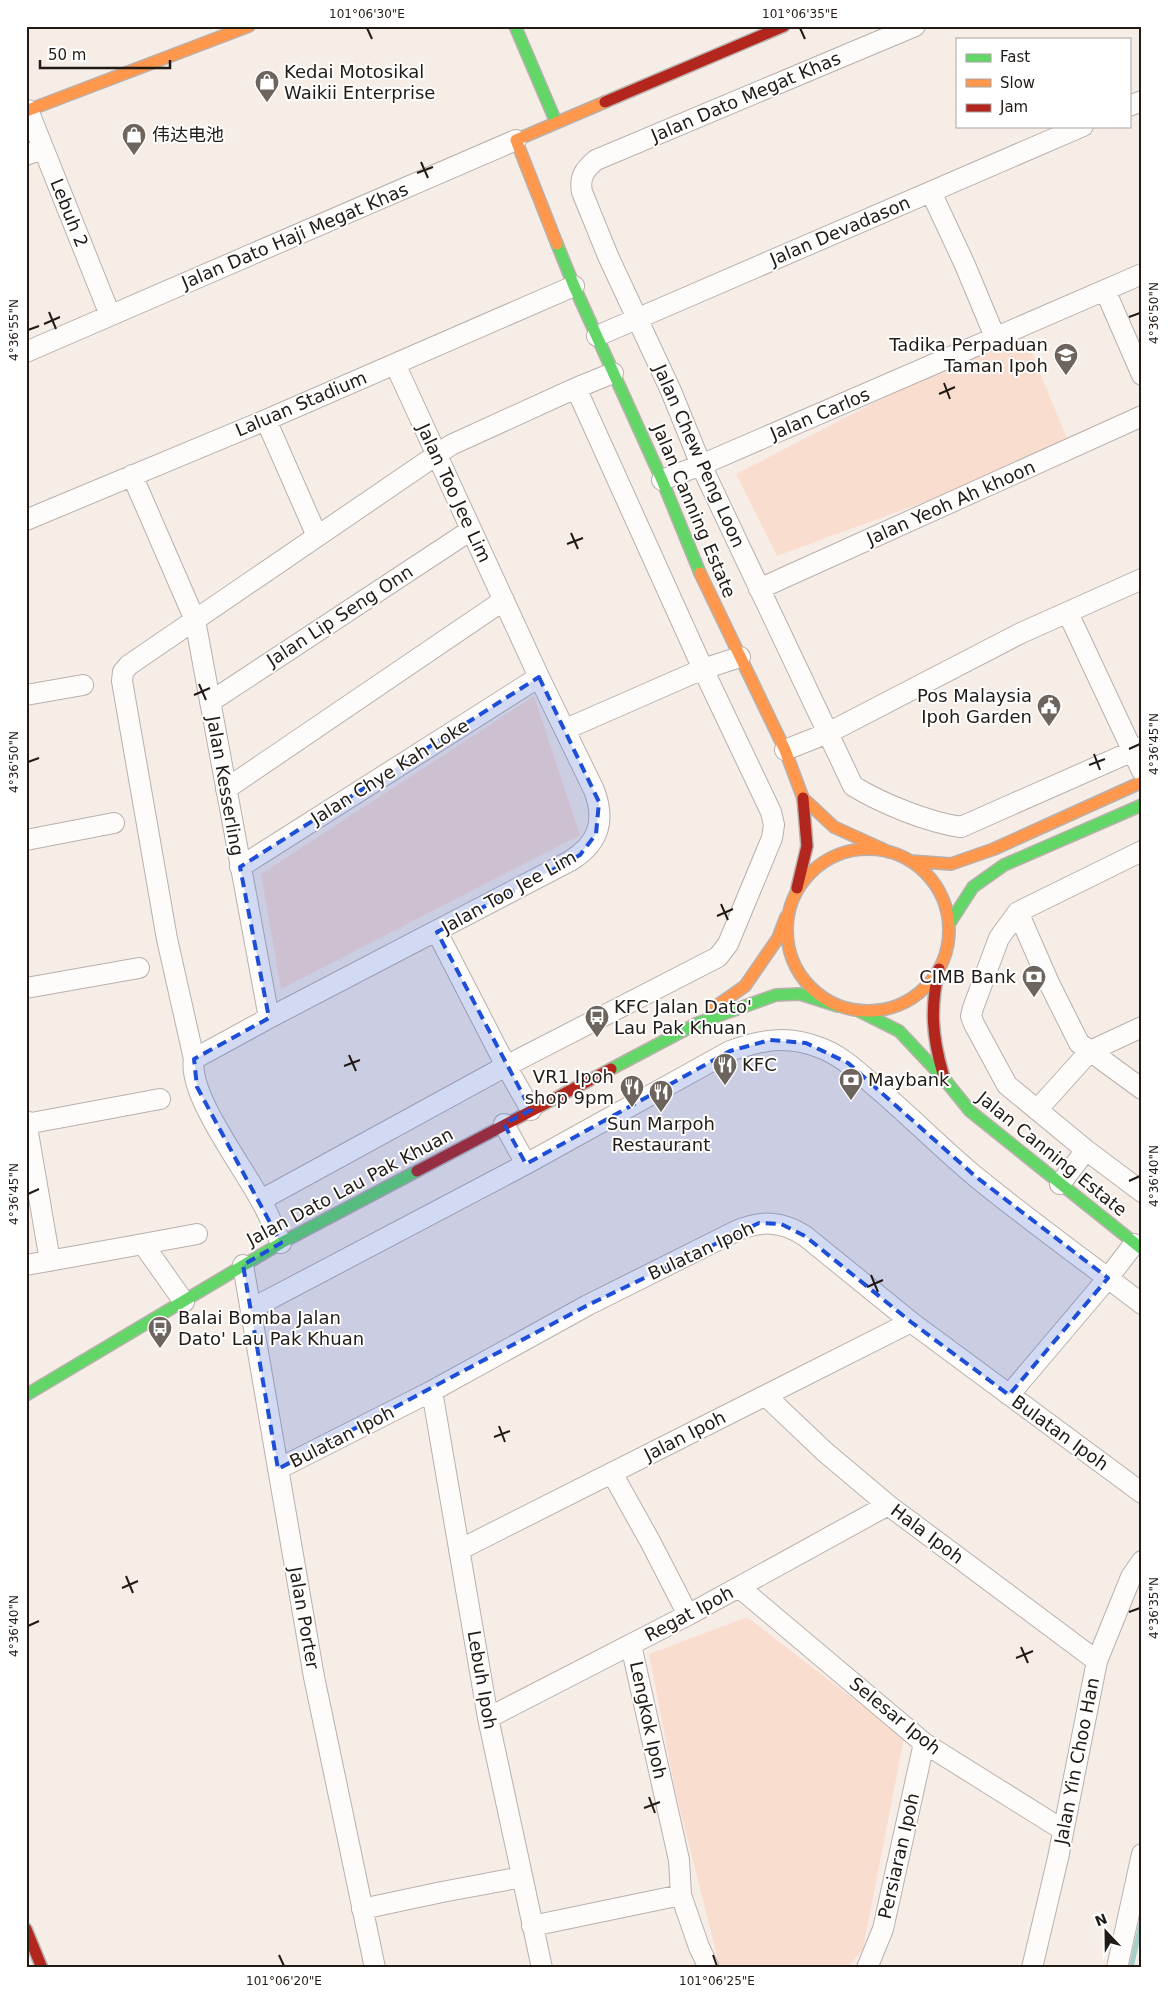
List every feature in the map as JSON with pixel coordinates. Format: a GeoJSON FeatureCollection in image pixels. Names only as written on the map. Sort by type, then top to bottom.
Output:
{"type":"FeatureCollection","features":[{"type":"Feature","properties":{"kind":"main road"},"geometry":{"type":"LineString","coordinates":[[99,71],[218,26]]}},
{"type":"Feature","properties":{"kind":"main road"},"geometry":{"type":"LineString","coordinates":[[27,110],[250,26]]}},
{"type":"Feature","properties":{"kind":"main road"},"geometry":{"type":"LineString","coordinates":[[515,26],[556,122]]}},
{"type":"Feature","properties":{"kind":"main road","name":"Jalan Dato Haji Megat Khas"},"geometry":{"type":"LineString","coordinates":[[516,140],[784,26]]}},
{"type":"Feature","properties":{"kind":"main road","name":"Jalan Canning Estate"},"geometry":{"type":"LineString","coordinates":[[516,140],[574,286],[662,480],[702,578],[785,750],[803,798],[834,827],[889,852]]}},
{"type":"Feature","properties":{"kind":"main road"},"geometry":{"type":"LineString","coordinates":[[910,861],[951,864],[994,849],[1142,782]]}},
{"type":"Feature","properties":{"kind":"main road"},"geometry":{"type":"LineString","coordinates":[[797,891],[814,870],[836,855],[863,849],[889,852],[910,861],[929,877],[943,899],[949,924],[947,946],[940,967],[925,987],[905,1002],[882,1010],[858,1011],[838,1006],[818,994],[801,978],[791,957],[786,934],[789,910],[797,891],[807,846],[803,798]]}},
{"type":"Feature","properties":{"kind":"main road"},"geometry":{"type":"LineString","coordinates":[[949,924],[973,887],[1004,865],[1142,805]]}},
{"type":"Feature","properties":{"kind":"main road","name":"Jalan Dato Lau Pak Khuan"},"geometry":{"type":"LineString","coordinates":[[698,1023],[712,1009],[744,986],[778,938],[789,910]]}},
{"type":"Feature","properties":{"kind":"main road","name":"Jalan Canning Estate"},"geometry":{"type":"LineString","coordinates":[[940,967],[931,1012],[932,1033],[945,1080]]}},
{"type":"Feature","properties":{"kind":"main road","name":"Jalan Dato Lau Pak Khuan"},"geometry":{"type":"LineString","coordinates":[[26,1395],[281,1243],[698,1023],[776,995],[800,994],[838,1006]]}},
{"type":"Feature","properties":{"kind":"main road","name":"Jalan Canning Estate"},"geometry":{"type":"LineString","coordinates":[[858,1011],[884,1022],[899,1031],[945,1080],[970,1111],[1138,1246]]}},
{"type":"Feature","properties":{"kind":"main road"},"geometry":{"type":"LineString","coordinates":[[26,1929],[42,1968]]}},
{"type":"Feature","properties":{"kind":"street","name":"Jalan Dato Megat Khas"},"geometry":{"type":"LineString","coordinates":[[582,175],[596,160],[915,26]]}},
{"type":"Feature","properties":{"kind":"street"},"geometry":{"type":"LineString","coordinates":[[1130,106],[1142,101]]}},
{"type":"Feature","properties":{"kind":"street","name":"Lebuh 2"},"geometry":{"type":"LineString","coordinates":[[27,110],[34,151],[110,315]]}},
{"type":"Feature","properties":{"kind":"street","name":"Jalan Devadason"},"geometry":{"type":"LineString","coordinates":[[597,336],[1078,128]]}},
{"type":"Feature","properties":{"kind":"street","name":"Jalan Dato Haji Megat Khas"},"geometry":{"type":"LineString","coordinates":[[26,352],[516,140]]}},
{"type":"Feature","properties":{"kind":"street","name":"Jalan Chew Peng Loon"},"geometry":{"type":"LineString","coordinates":[[582,175],[580,183],[582,192],[608,256],[671,391],[701,465],[854,786],[867,794],[939,824],[961,828],[1137,749]]}},
{"type":"Feature","properties":{"kind":"street"},"geometry":{"type":"LineString","coordinates":[[931,192],[965,265],[995,337]]}},
{"type":"Feature","properties":{"kind":"street","name":"Jalan Carlos"},"geometry":{"type":"LineString","coordinates":[[662,480],[701,465],[1142,274]]}},
{"type":"Feature","properties":{"kind":"street","name":"Laluan Stadium"},"geometry":{"type":"LineString","coordinates":[[26,520],[266,420],[574,286]]}},
{"type":"Feature","properties":{"kind":"street"},"geometry":{"type":"LineString","coordinates":[[1105,290],[1142,375]]}},
{"type":"Feature","properties":{"kind":"street","name":"Jalan Too Jee Lim"},"geometry":{"type":"LineString","coordinates":[[194,1060],[269,1018],[570,862],[589,846],[600,823],[599,802],[436,457],[395,364]]}},
{"type":"Feature","properties":{"kind":"street"},"geometry":{"type":"LineString","coordinates":[[281,1243],[261,1200],[220,1132],[197,1087],[193,1066],[194,1060],[167,939],[122,676],[129,665],[451,446],[614,372]]}},
{"type":"Feature","properties":{"kind":"street"},"geometry":{"type":"LineString","coordinates":[[261,1200],[506,1066],[722,954],[728,944],[772,838],[774,825],[771,812],[703,669],[576,388]]}},
{"type":"Feature","properties":{"kind":"street","name":"Jalan Yeoh Ah khoon"},"geometry":{"type":"LineString","coordinates":[[759,589],[1142,416]]}},
{"type":"Feature","properties":{"kind":"street"},"geometry":{"type":"LineString","coordinates":[[266,420],[317,536]]}},
{"type":"Feature","properties":{"kind":"street","name":"Jalan Kesserling"},"geometry":{"type":"LineString","coordinates":[[132,475],[195,620],[269,1018]]}},
{"type":"Feature","properties":{"kind":"street","name":"Jalan Lip Seng Onn"},"geometry":{"type":"LineString","coordinates":[[210,702],[471,530]]}},
{"type":"Feature","properties":{"kind":"street"},"geometry":{"type":"LineString","coordinates":[[785,750],[828,733],[1021,633],[1142,579]]}},
{"type":"Feature","properties":{"kind":"street"},"geometry":{"type":"LineString","coordinates":[[226,789],[504,600]]}},
{"type":"Feature","properties":{"kind":"street"},"geometry":{"type":"LineString","coordinates":[[1068,613],[1137,749],[1142,771]]}},
{"type":"Feature","properties":{"kind":"street"},"geometry":{"type":"LineString","coordinates":[[566,730],[703,669],[740,657]]}},
{"type":"Feature","properties":{"kind":"street","name":"Jalan Chye Kah Loke"},"geometry":{"type":"LineString","coordinates":[[240,866],[539,677]]}},
{"type":"Feature","properties":{"kind":"street"},"geometry":{"type":"LineString","coordinates":[[26,695],[83,685]]}},
{"type":"Feature","properties":{"kind":"street"},"geometry":{"type":"LineString","coordinates":[[26,840],[114,823]]}},
{"type":"Feature","properties":{"kind":"street"},"geometry":{"type":"LineString","coordinates":[[1142,851],[1018,912],[999,938],[971,1016],[1005,1082],[1086,1150],[1142,1192]]}},
{"type":"Feature","properties":{"kind":"street"},"geometry":{"type":"LineString","coordinates":[[1018,912],[1079,1043],[1142,1089]]}},
{"type":"Feature","properties":{"kind":"street"},"geometry":{"type":"LineString","coordinates":[[437,932],[506,1066],[531,1110]]}},
{"type":"Feature","properties":{"kind":"street"},"geometry":{"type":"LineString","coordinates":[[26,988],[139,968]]}},
{"type":"Feature","properties":{"kind":"street"},"geometry":{"type":"LineString","coordinates":[[1037,1110],[1090,1051],[1142,1027]]}},
{"type":"Feature","properties":{"kind":"street"},"geometry":{"type":"LineString","coordinates":[[251,1309],[526,1164],[730,1051],[754,1042],[770,1040],[806,1043],[820,1047],[848,1064],[903,1109],[975,1176],[1142,1304]]}},
{"type":"Feature","properties":{"kind":"street"},"geometry":{"type":"LineString","coordinates":[[50,1260],[26,1123],[160,1099]]}},
{"type":"Feature","properties":{"kind":"street"},"geometry":{"type":"LineString","coordinates":[[504,1124],[526,1164]]}},
{"type":"Feature","properties":{"kind":"street"},"geometry":{"type":"LineString","coordinates":[[1060,1184],[1086,1150]]}},
{"type":"Feature","properties":{"kind":"street","name":"Bulatan Ipoh"},"geometry":{"type":"LineString","coordinates":[[278,1469],[432,1391],[588,1305],[736,1231],[759,1223],[781,1224],[800,1232],[910,1322],[1142,1493]]}},
{"type":"Feature","properties":{"kind":"street"},"geometry":{"type":"LineString","coordinates":[[26,1265],[197,1234]]}},
{"type":"Feature","properties":{"kind":"street"},"geometry":{"type":"LineString","coordinates":[[143,1244],[184,1302]]}},
{"type":"Feature","properties":{"kind":"street"},"geometry":{"type":"LineString","coordinates":[[1009,1395],[1108,1278],[1138,1246]]}},
{"type":"Feature","properties":{"kind":"street","name":"Jalan Porter"},"geometry":{"type":"LineString","coordinates":[[243,1265],[314,1677],[375,1968]]}},
{"type":"Feature","properties":{"kind":"street","name":"Jalan Ipoh"},"geometry":{"type":"LineString","coordinates":[[459,1550],[910,1322]]}},
{"type":"Feature","properties":{"kind":"street","name":"Lebuh Ipoh"},"geometry":{"type":"LineString","coordinates":[[432,1391],[488,1718],[542,1968]]}},
{"type":"Feature","properties":{"kind":"street","name":"Hala Ipoh"},"geometry":{"type":"LineString","coordinates":[[766,1396],[824,1452],[888,1505],[1097,1661]]}},
{"type":"Feature","properties":{"kind":"street"},"geometry":{"type":"LineString","coordinates":[[612,1473],[688,1615]]}},
{"type":"Feature","properties":{"kind":"street","name":"Regat Ipoh"},"geometry":{"type":"LineString","coordinates":[[488,1718],[688,1615],[888,1505]]}},
{"type":"Feature","properties":{"kind":"street","name":"Jalan Yin Choo Han"},"geometry":{"type":"LineString","coordinates":[[1032,1968],[1058,1858],[1097,1661],[1131,1577],[1142,1561]]}},
{"type":"Feature","properties":{"kind":"street","name":"Selesar Ipoh"},"geometry":{"type":"LineString","coordinates":[[739,1586],[924,1743],[1063,1830]]}},
{"type":"Feature","properties":{"kind":"street","name":"Lengkok Ipoh"},"geometry":{"type":"LineString","coordinates":[[631,1645],[679,1860],[681,1895],[698,1946],[709,1968]]}},
{"type":"Feature","properties":{"kind":"street","name":"Persiaran Ipoh"},"geometry":{"type":"LineString","coordinates":[[867,1968],[883,1929],[924,1743]]}},
{"type":"Feature","properties":{"kind":"street"},"geometry":{"type":"LineString","coordinates":[[1118,1968],[1142,1854]]}},
{"type":"Feature","properties":{"kind":"street"},"geometry":{"type":"LineString","coordinates":[[362,1909],[522,1877]]}},
{"type":"Feature","properties":{"kind":"street"},"geometry":{"type":"LineString","coordinates":[[532,1926],[681,1895]]}},
{"type":"Feature","properties":{"kind":"highlighted area"},"geometry":{"type":"Polygon","coordinates":[[[539,677],[599,802],[596,834],[580,855],[437,932],[531,1110],[504,1124],[526,1164],[730,1051],[770,1040],[806,1043],[848,1063],[975,1176],[1108,1278],[1009,1395],[911,1322],[805,1236],[781,1224],[759,1223],[588,1305],[278,1469],[243,1265],[281,1243],[197,1087],[194,1059],[269,1018],[240,867],[539,677]]]}},
{"type":"Feature","properties":{"kind":"shaded area"},"geometry":{"type":"Polygon","coordinates":[[[1021,327],[1071,448],[777,556],[736,474],[1021,327]]]}},
{"type":"Feature","properties":{"kind":"shaded area"},"geometry":{"type":"Polygon","coordinates":[[[534,696],[580,835],[281,989],[261,874],[534,696]]]}},
{"type":"Feature","properties":{"kind":"shaded area"},"geometry":{"type":"Polygon","coordinates":[[[747,1617],[904,1738],[863,1949],[847,1968],[724,1968],[719,1964],[676,1794],[649,1654],[747,1617]]]}},
{"type":"Feature","properties":{"kind":"waterway"},"geometry":{"type":"LineString","coordinates":[[1131,1968],[1142,1919]]}},
{"type":"Feature","properties":{"kind":"traffic: fast"},"geometry":{"type":"LineString","coordinates":[[515,26],[556,122]]}},
{"type":"Feature","properties":{"kind":"traffic: fast"},"geometry":{"type":"LineString","coordinates":[[557,244],[574,286],[662,480],[700,573]]}},
{"type":"Feature","properties":{"kind":"traffic: fast"},"geometry":{"type":"LineString","coordinates":[[949,924],[973,887],[1004,865],[1142,805]]}},
{"type":"Feature","properties":{"kind":"traffic: fast"},"geometry":{"type":"LineString","coordinates":[[611,1069],[698,1023],[776,995],[800,994],[838,1006]]}},
{"type":"Feature","properties":{"kind":"traffic: fast"},"geometry":{"type":"LineString","coordinates":[[859,1011],[899,1031],[945,1080],[970,1111],[1142,1249]]}},
{"type":"Feature","properties":{"kind":"traffic: fast"},"geometry":{"type":"LineString","coordinates":[[26,1395],[281,1243],[417,1171]]}},
{"type":"Feature","properties":{"kind":"traffic: slow"},"geometry":{"type":"LineString","coordinates":[[26,111],[249,26]]}},
{"type":"Feature","properties":{"kind":"traffic: slow"},"geometry":{"type":"LineString","coordinates":[[557,244],[516,140],[605,102]]}},
{"type":"Feature","properties":{"kind":"traffic: slow"},"geometry":{"type":"LineString","coordinates":[[700,573],[785,750],[803,798],[834,827],[889,852]]}},
{"type":"Feature","properties":{"kind":"traffic: slow"},"geometry":{"type":"LineString","coordinates":[[910,861],[951,864],[994,849],[1142,782]]}},
{"type":"Feature","properties":{"kind":"traffic: slow"},"geometry":{"type":"LineString","coordinates":[[868,849],[884,851],[899,856],[913,863],[925,873],[935,885],[942,899],[947,914],[949,930],[947,946],[942,961],[935,975],[925,987],[913,997],[899,1004],[884,1009],[868,1011],[852,1009],[837,1004],[823,997],[811,987],[801,975],[794,961],[789,946],[787,930],[789,914],[794,899],[801,885],[811,873],[823,863],[837,856],[852,851],[868,849]]}},
{"type":"Feature","properties":{"kind":"traffic: slow"},"geometry":{"type":"LineString","coordinates":[[715,1007],[745,986],[778,938],[786,917]]}},
{"type":"Feature","properties":{"kind":"traffic: jam"},"geometry":{"type":"LineString","coordinates":[[605,102],[784,26]]}},
{"type":"Feature","properties":{"kind":"traffic: jam"},"geometry":{"type":"LineString","coordinates":[[797,888],[807,846],[803,798]]}},
{"type":"Feature","properties":{"kind":"traffic: jam"},"geometry":{"type":"LineString","coordinates":[[939,969],[933,1009],[936,1047],[943,1074]]}},
{"type":"Feature","properties":{"kind":"traffic: jam"},"geometry":{"type":"LineString","coordinates":[[417,1171],[611,1069]]}},
{"type":"Feature","properties":{"kind":"traffic: jam"},"geometry":{"type":"LineString","coordinates":[[26,1929],[42,1968]]}},
{"type":"Feature","properties":{"kind":"place","name":"Kedai Motosikal Waikii Enterprise"},"geometry":{"type":"Point","coordinates":[267,103]}},
{"type":"Feature","properties":{"kind":"place","name":"伟达电池"},"geometry":{"type":"Point","coordinates":[134,156]}},
{"type":"Feature","properties":{"kind":"place","name":"Tadika Perpaduan Taman Ipoh"},"geometry":{"type":"Point","coordinates":[1066,376]}},
{"type":"Feature","properties":{"kind":"place","name":"Pos Malaysia Ipoh Garden"},"geometry":{"type":"Point","coordinates":[1049,727]}},
{"type":"Feature","properties":{"kind":"place","name":"CIMB Bank"},"geometry":{"type":"Point","coordinates":[1034,998]}},
{"type":"Feature","properties":{"kind":"place","name":"KFC Jalan Dato' Lau Pak Khuan"},"geometry":{"type":"Point","coordinates":[597,1038]}},
{"type":"Feature","properties":{"kind":"place","name":"KFC"},"geometry":{"type":"Point","coordinates":[725,1086]}},
{"type":"Feature","properties":{"kind":"place","name":"Maybank"},"geometry":{"type":"Point","coordinates":[851,1101]}},
{"type":"Feature","properties":{"kind":"place","name":"VR1 Ipoh shop 9pm"},"geometry":{"type":"Point","coordinates":[632,1108]}},
{"type":"Feature","properties":{"kind":"place","name":"Sun Marpoh Restaurant"},"geometry":{"type":"Point","coordinates":[661,1113]}},
{"type":"Feature","properties":{"kind":"place","name":"Balai Bomba Jalan Dato' Lau Pak Khuan"},"geometry":{"type":"Point","coordinates":[160,1349]}}]}
